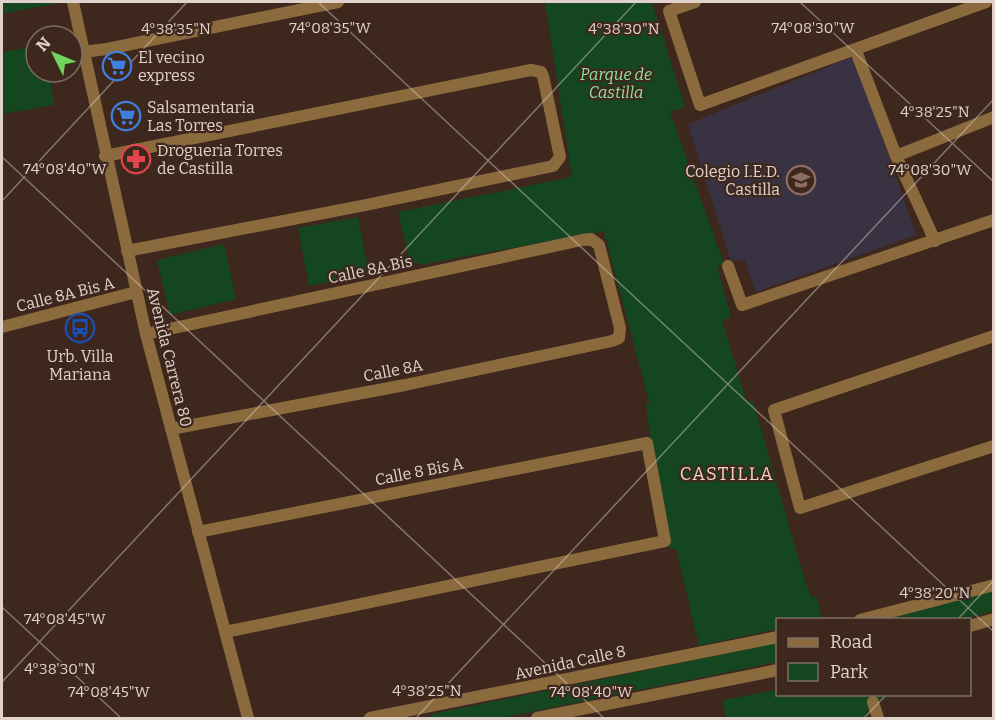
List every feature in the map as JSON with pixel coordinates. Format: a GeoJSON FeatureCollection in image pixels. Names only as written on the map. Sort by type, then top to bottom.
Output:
{"type":"FeatureCollection","features":[{"type":"Feature","properties":{"kind":"street","name":"Avenida Carrera 80"},"geometry":{"type":"LineString","coordinates":[[73,2],[77,24]]}},
{"type":"Feature","properties":{"kind":"street"},"geometry":{"type":"LineString","coordinates":[[84,52],[107,50],[338,2]]}},
{"type":"Feature","properties":{"kind":"street"},"geometry":{"type":"LineString","coordinates":[[694,2],[669,11],[700,105],[856,51],[986,2]]}},
{"type":"Feature","properties":{"kind":"street"},"geometry":{"type":"LineString","coordinates":[[856,51],[896,156],[935,241]]}},
{"type":"Feature","properties":{"kind":"street","name":"Avenida Carrera 80"},"geometry":{"type":"LineString","coordinates":[[84,57],[146,334],[248,718]]}},
{"type":"Feature","properties":{"kind":"street"},"geometry":{"type":"LineString","coordinates":[[105,156],[536,70],[543,76],[560,157],[557,164],[366,205],[127,251]]}},
{"type":"Feature","properties":{"kind":"street"},"geometry":{"type":"LineString","coordinates":[[896,156],[993,117]]}},
{"type":"Feature","properties":{"kind":"street"},"geometry":{"type":"LineString","coordinates":[[728,266],[742,305],[993,220]]}},
{"type":"Feature","properties":{"kind":"street","name":"Calle 8A Bis"},"geometry":{"type":"LineString","coordinates":[[146,334],[591,239],[599,245],[620,328],[619,338]]}},
{"type":"Feature","properties":{"kind":"street","name":"Calle 8A Bis A"},"geometry":{"type":"LineString","coordinates":[[2,327],[136,292]]}},
{"type":"Feature","properties":{"kind":"street"},"geometry":{"type":"LineString","coordinates":[[993,336],[774,410],[800,508],[993,446]]}},
{"type":"Feature","properties":{"kind":"street","name":"Calle 8A"},"geometry":{"type":"LineString","coordinates":[[171,429],[405,385],[619,338]]}},
{"type":"Feature","properties":{"kind":"street","name":"Calle 8 Bis A"},"geometry":{"type":"LineString","coordinates":[[198,532],[647,443],[665,541],[225,632]]}},
{"type":"Feature","properties":{"kind":"street"},"geometry":{"type":"LineString","coordinates":[[868,618],[993,585]]}},
{"type":"Feature","properties":{"kind":"street"},"geometry":{"type":"LineString","coordinates":[[971,625],[993,619]]}},
{"type":"Feature","properties":{"kind":"street","name":"Avenida Calle 8"},"geometry":{"type":"LineString","coordinates":[[369,718],[776,636]]}},
{"type":"Feature","properties":{"kind":"street"},"geometry":{"type":"LineString","coordinates":[[537,718],[776,670]]}},
{"type":"Feature","properties":{"kind":"street"},"geometry":{"type":"LineString","coordinates":[[873,702],[878,718]]}},
{"type":"Feature","properties":{"kind":"shaded area","name":"Colegio I.E.D. Castilla"},"geometry":{"type":"Polygon","coordinates":[[[854,56],[916,235],[756,292],[744,259],[731,261],[688,124],[854,56]]]}},
{"type":"Feature","properties":{"kind":"green space"},"geometry":{"type":"Polygon","coordinates":[[[2,2],[58,2],[58,3],[2,14],[2,2]]]}},
{"type":"Feature","properties":{"kind":"green space","name":"Parque de Castilla"},"geometry":{"type":"Polygon","coordinates":[[[545,2],[652,2],[685,107],[670,112],[724,264],[717,267],[731,317],[722,320],[747,402],[753,401],[805,581],[811,597],[816,596],[822,618],[776,618],[776,629],[699,646],[676,549],[670,549],[650,439],[646,403],[649,402],[604,231],[419,265],[419,262],[410,264],[398,212],[572,177],[545,2]]]}},
{"type":"Feature","properties":{"kind":"green space"},"geometry":{"type":"Polygon","coordinates":[[[24,48],[24,84],[51,84],[54,105],[2,114],[2,52],[24,48]]]}},
{"type":"Feature","properties":{"kind":"green space"},"geometry":{"type":"Polygon","coordinates":[[[358,217],[369,274],[309,286],[298,228],[358,217]]]}},
{"type":"Feature","properties":{"kind":"green space"},"geometry":{"type":"Polygon","coordinates":[[[224,244],[236,299],[170,315],[157,260],[224,244]]]}},
{"type":"Feature","properties":{"kind":"green space"},"geometry":{"type":"Polygon","coordinates":[[[993,591],[993,611],[968,618],[892,618],[993,591]]]}},
{"type":"Feature","properties":{"kind":"green space"},"geometry":{"type":"Polygon","coordinates":[[[776,643],[776,662],[500,718],[425,718],[437,713],[776,643]]]}},
{"type":"Feature","properties":{"kind":"green space"},"geometry":{"type":"Polygon","coordinates":[[[776,690],[776,696],[887,696],[871,702],[865,718],[726,718],[723,700],[776,690]]]}},
{"type":"Feature","properties":{"kind":"place","name":"El vecino express"},"geometry":{"type":"Point","coordinates":[117,66]}},
{"type":"Feature","properties":{"kind":"place","name":"Salsamentaria Las Torres"},"geometry":{"type":"Point","coordinates":[126,116]}},
{"type":"Feature","properties":{"kind":"place","name":"Drogueria Torres de Castilla"},"geometry":{"type":"Point","coordinates":[136,159]}},
{"type":"Feature","properties":{"kind":"place","name":"Colegio I.E.D. Castilla"},"geometry":{"type":"Point","coordinates":[801,180]}},
{"type":"Feature","properties":{"kind":"place","name":"Urb. Villa Mariana"},"geometry":{"type":"Point","coordinates":[80,328]}},
{"type":"Feature","properties":{"kind":"district","name":"CASTILLA"},"geometry":{"type":"Point","coordinates":[727,474]}}]}
